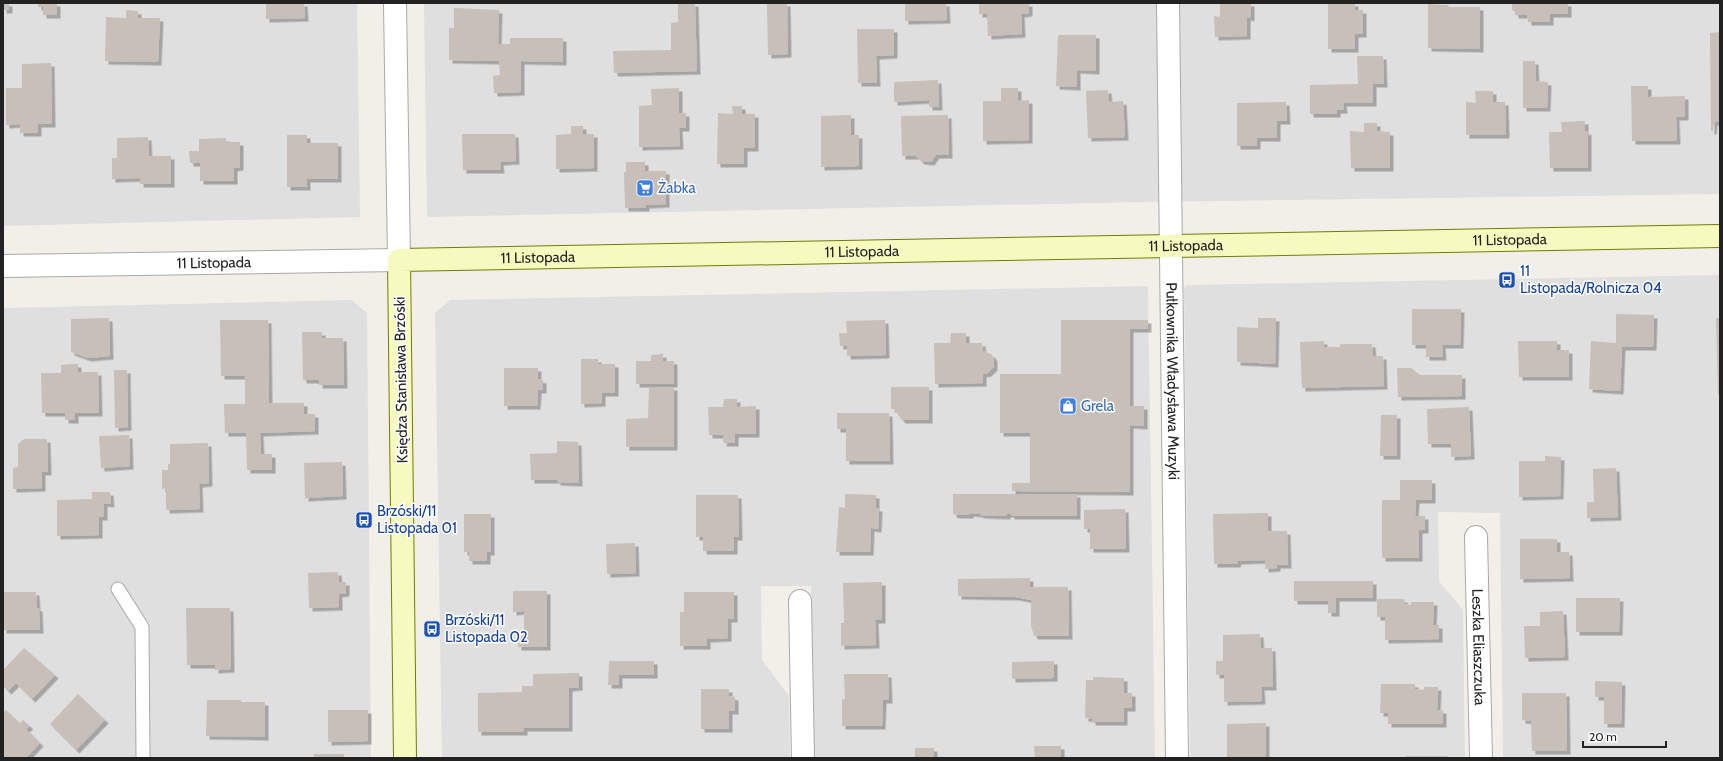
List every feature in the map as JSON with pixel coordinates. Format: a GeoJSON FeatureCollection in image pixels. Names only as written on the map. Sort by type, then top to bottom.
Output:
{"type":"FeatureCollection","features":[{"type":"Feature","properties":{"kind":"main road","name":"11 Listopada"},"geometry":{"type":"LineString","coordinates":[[399,260],[1720,236]]}},
{"type":"Feature","properties":{"kind":"main road","name":"Księdza Stanisława Brzóski"},"geometry":{"type":"LineString","coordinates":[[399,260],[406,758]]}},
{"type":"Feature","properties":{"kind":"street","name":"Księdza Stanisława Brzóski"},"geometry":{"type":"LineString","coordinates":[[395,3],[399,260]]}},
{"type":"Feature","properties":{"kind":"street","name":"Pułkownika Władysława Muzyki"},"geometry":{"type":"LineString","coordinates":[[1168,3],[1177,758]]}},
{"type":"Feature","properties":{"kind":"street","name":"11 Listopada"},"geometry":{"type":"LineString","coordinates":[[3,266],[399,260]]}},
{"type":"Feature","properties":{"kind":"street","name":"Leszka Eliaszczuka"},"geometry":{"type":"LineString","coordinates":[[1476,537],[1481,758]]}},
{"type":"Feature","properties":{"kind":"street"},"geometry":{"type":"LineString","coordinates":[[800,601],[802,758]]}},
{"type":"Feature","properties":{"kind":"lane"},"geometry":{"type":"LineString","coordinates":[[118,589],[142,627],[143,758]]}},
{"type":"Feature","properties":{"kind":"shaded area"},"geometry":{"type":"Polygon","coordinates":[[[3,3],[357,3],[360,217],[3,226],[3,3]]]}},
{"type":"Feature","properties":{"kind":"shaded area"},"geometry":{"type":"Polygon","coordinates":[[[424,3],[1720,3],[1720,194],[1142,202],[427,217],[424,3]]]}},
{"type":"Feature","properties":{"kind":"shaded area"},"geometry":{"type":"Polygon","coordinates":[[[1720,275],[1720,758],[1503,758],[1500,513],[1438,512],[1439,581],[1463,610],[1465,758],[1190,758],[1184,289],[1186,285],[1720,275]]]}},
{"type":"Feature","properties":{"kind":"shaded area"},"geometry":{"type":"Polygon","coordinates":[[[1148,286],[1155,758],[813,758],[811,586],[761,586],[762,660],[789,696],[790,758],[442,758],[435,313],[450,300],[1148,286]]]}},
{"type":"Feature","properties":{"kind":"shaded area"},"geometry":{"type":"Polygon","coordinates":[[[352,300],[367,313],[371,758],[3,758],[3,308],[352,300]]]}},
{"type":"Feature","properties":{"kind":"building"},"geometry":{"type":"Polygon","coordinates":[[[3,3],[9,3],[9,10],[3,10],[3,3]]]}},
{"type":"Feature","properties":{"kind":"building"},"geometry":{"type":"Polygon","coordinates":[[[38,3],[57,3],[57,15],[43,15],[43,7],[38,7],[38,3]]]}},
{"type":"Feature","properties":{"kind":"building"},"geometry":{"type":"Polygon","coordinates":[[[266,3],[304,3],[305,18],[266,19],[266,3]]]}},
{"type":"Feature","properties":{"kind":"building"},"geometry":{"type":"Polygon","coordinates":[[[678,3],[695,3],[697,71],[614,73],[613,51],[671,50],[671,23],[678,22],[678,3]]]}},
{"type":"Feature","properties":{"kind":"building"},"geometry":{"type":"Polygon","coordinates":[[[767,3],[787,3],[788,54],[768,55],[767,3]]]}},
{"type":"Feature","properties":{"kind":"building"},"geometry":{"type":"Polygon","coordinates":[[[905,3],[946,3],[947,20],[905,21],[905,3]]]}},
{"type":"Feature","properties":{"kind":"building"},"geometry":{"type":"Polygon","coordinates":[[[979,3],[1029,3],[1029,13],[1021,14],[1022,34],[988,36],[987,14],[979,14],[979,3]]]}},
{"type":"Feature","properties":{"kind":"building"},"geometry":{"type":"Polygon","coordinates":[[[1220,3],[1251,3],[1251,18],[1247,17],[1247,36],[1215,37],[1214,16],[1220,17],[1220,3]]]}},
{"type":"Feature","properties":{"kind":"building"},"geometry":{"type":"Polygon","coordinates":[[[1328,3],[1355,3],[1355,10],[1363,10],[1363,34],[1355,34],[1355,49],[1328,49],[1328,3]]]}},
{"type":"Feature","properties":{"kind":"building"},"geometry":{"type":"Polygon","coordinates":[[[1512,3],[1568,3],[1568,14],[1550,14],[1550,22],[1528,22],[1527,15],[1515,15],[1515,12],[1512,10],[1512,3]]]}},
{"type":"Feature","properties":{"kind":"building"},"geometry":{"type":"Polygon","coordinates":[[[1428,4],[1448,5],[1449,7],[1480,7],[1480,49],[1428,48],[1428,4]]]}},
{"type":"Feature","properties":{"kind":"building"},"geometry":{"type":"Polygon","coordinates":[[[454,8],[499,10],[498,44],[510,44],[510,38],[563,38],[563,62],[521,61],[521,92],[494,93],[493,76],[500,75],[499,61],[449,60],[449,28],[454,28],[454,8]]]}},
{"type":"Feature","properties":{"kind":"building"},"geometry":{"type":"Polygon","coordinates":[[[126,10],[138,11],[138,18],[160,18],[158,62],[105,61],[106,17],[126,18],[126,10]]]}},
{"type":"Feature","properties":{"kind":"building"},"geometry":{"type":"Polygon","coordinates":[[[857,29],[894,29],[894,55],[876,56],[877,83],[858,83],[857,29]]]}},
{"type":"Feature","properties":{"kind":"building"},"geometry":{"type":"Polygon","coordinates":[[[1720,32],[1720,122],[1714,122],[1713,131],[1711,131],[1710,33],[1720,32]]]}},
{"type":"Feature","properties":{"kind":"building"},"geometry":{"type":"Polygon","coordinates":[[[1058,35],[1096,35],[1096,71],[1077,70],[1077,87],[1056,86],[1058,35]]]}},
{"type":"Feature","properties":{"kind":"building"},"geometry":{"type":"Polygon","coordinates":[[[1357,56],[1383,56],[1384,84],[1373,84],[1373,103],[1343,103],[1344,110],[1337,110],[1337,114],[1310,114],[1310,85],[1358,84],[1357,56]]]}},
{"type":"Feature","properties":{"kind":"building"},"geometry":{"type":"Polygon","coordinates":[[[1523,61],[1535,61],[1536,81],[1548,82],[1547,108],[1523,108],[1523,61]]]}},
{"type":"Feature","properties":{"kind":"building"},"geometry":{"type":"Polygon","coordinates":[[[51,63],[52,124],[38,124],[38,133],[20,133],[20,124],[6,125],[6,88],[22,88],[22,64],[51,63]]]}},
{"type":"Feature","properties":{"kind":"building"},"geometry":{"type":"Polygon","coordinates":[[[938,80],[939,107],[929,107],[929,100],[894,102],[894,82],[938,80]]]}},
{"type":"Feature","properties":{"kind":"building"},"geometry":{"type":"Polygon","coordinates":[[[1631,86],[1648,86],[1648,97],[1685,96],[1685,117],[1676,117],[1677,141],[1632,141],[1631,86]]]}},
{"type":"Feature","properties":{"kind":"building"},"geometry":{"type":"Polygon","coordinates":[[[679,88],[679,113],[686,113],[686,128],[679,128],[680,146],[639,147],[639,106],[652,105],[651,89],[679,88]]]}},
{"type":"Feature","properties":{"kind":"building"},"geometry":{"type":"Polygon","coordinates":[[[1001,88],[1018,88],[1018,101],[1029,100],[1029,140],[983,141],[983,101],[1001,101],[1001,88]]]}},
{"type":"Feature","properties":{"kind":"building"},"geometry":{"type":"Polygon","coordinates":[[[1108,90],[1109,102],[1123,101],[1125,137],[1088,138],[1086,91],[1108,90]]]}},
{"type":"Feature","properties":{"kind":"building"},"geometry":{"type":"Polygon","coordinates":[[[1475,91],[1493,91],[1493,102],[1505,102],[1506,135],[1466,135],[1466,102],[1476,103],[1475,91]]]}},
{"type":"Feature","properties":{"kind":"building"},"geometry":{"type":"Polygon","coordinates":[[[1286,102],[1287,121],[1277,121],[1277,138],[1257,138],[1257,146],[1237,146],[1237,103],[1286,102]]]}},
{"type":"Feature","properties":{"kind":"building"},"geometry":{"type":"Polygon","coordinates":[[[732,106],[742,106],[742,114],[755,114],[755,148],[744,148],[744,164],[717,164],[718,113],[733,114],[732,106]]]}},
{"type":"Feature","properties":{"kind":"building"},"geometry":{"type":"Polygon","coordinates":[[[851,115],[851,135],[859,135],[859,166],[821,167],[821,116],[851,115]]]}},
{"type":"Feature","properties":{"kind":"building"},"geometry":{"type":"Polygon","coordinates":[[[948,115],[949,155],[936,155],[931,162],[921,161],[916,156],[902,156],[901,116],[948,115]]]}},
{"type":"Feature","properties":{"kind":"building"},"geometry":{"type":"Polygon","coordinates":[[[1585,121],[1585,132],[1588,131],[1588,168],[1550,168],[1549,132],[1562,132],[1561,122],[1585,121]]]}},
{"type":"Feature","properties":{"kind":"building"},"geometry":{"type":"Polygon","coordinates":[[[1364,123],[1377,123],[1377,131],[1390,132],[1390,168],[1351,168],[1350,131],[1364,132],[1364,123]]]}},
{"type":"Feature","properties":{"kind":"building"},"geometry":{"type":"Polygon","coordinates":[[[571,126],[583,126],[583,134],[594,134],[594,168],[556,169],[556,135],[571,134],[571,126]]]}},
{"type":"Feature","properties":{"kind":"building"},"geometry":{"type":"Polygon","coordinates":[[[462,134],[515,134],[516,161],[500,162],[501,170],[463,170],[462,134]]]}},
{"type":"Feature","properties":{"kind":"building"},"geometry":{"type":"Polygon","coordinates":[[[287,135],[307,135],[307,143],[338,143],[338,179],[307,179],[307,187],[287,187],[287,135]]]}},
{"type":"Feature","properties":{"kind":"building"},"geometry":{"type":"Polygon","coordinates":[[[148,137],[149,156],[171,156],[171,184],[140,184],[140,178],[112,179],[112,158],[117,158],[117,138],[148,137]]]}},
{"type":"Feature","properties":{"kind":"building"},"geometry":{"type":"Polygon","coordinates":[[[226,138],[226,142],[240,142],[240,167],[234,168],[234,181],[200,181],[200,163],[190,163],[189,151],[199,151],[199,139],[226,138]]]}},
{"type":"Feature","properties":{"kind":"building","name":"Żabka"},"geometry":{"type":"Polygon","coordinates":[[[626,162],[645,162],[645,171],[666,171],[666,204],[646,205],[646,208],[625,208],[624,172],[626,172],[626,162]]]}},
{"type":"Feature","properties":{"kind":"building"},"geometry":{"type":"Polygon","coordinates":[[[1412,309],[1461,309],[1460,345],[1442,345],[1443,357],[1426,357],[1426,345],[1412,345],[1412,309]]]}},
{"type":"Feature","properties":{"kind":"building"},"geometry":{"type":"Polygon","coordinates":[[[1616,314],[1654,315],[1653,347],[1622,347],[1620,391],[1589,389],[1591,341],[1616,343],[1616,314]]]}},
{"type":"Feature","properties":{"kind":"building"},"geometry":{"type":"Polygon","coordinates":[[[109,318],[110,356],[88,358],[71,352],[71,319],[109,318]]]}},
{"type":"Feature","properties":{"kind":"building"},"geometry":{"type":"Polygon","coordinates":[[[1258,318],[1276,318],[1275,364],[1237,362],[1237,327],[1258,328],[1258,318]]]}},
{"type":"Feature","properties":{"kind":"building"},"geometry":{"type":"Polygon","coordinates":[[[1716,318],[1720,318],[1720,395],[1718,395],[1716,318]]]}},
{"type":"Feature","properties":{"kind":"building"},"geometry":{"type":"Polygon","coordinates":[[[220,320],[268,320],[269,403],[304,403],[304,414],[315,414],[315,431],[260,433],[261,454],[272,454],[272,470],[247,470],[246,433],[225,433],[224,404],[245,404],[245,376],[221,376],[220,320]]]}},
{"type":"Feature","properties":{"kind":"building"},"geometry":{"type":"Polygon","coordinates":[[[885,320],[886,355],[847,356],[847,346],[840,346],[839,333],[847,333],[846,321],[885,320]]]}},
{"type":"Feature","properties":{"kind":"building","name":"Grela"},"geometry":{"type":"Polygon","coordinates":[[[1061,320],[1148,320],[1148,329],[1130,329],[1130,406],[1144,406],[1144,426],[1130,425],[1130,492],[1012,491],[1012,483],[1030,483],[1030,433],[1000,433],[1000,374],[1061,374],[1061,320]]]}},
{"type":"Feature","properties":{"kind":"building"},"geometry":{"type":"Polygon","coordinates":[[[302,332],[322,332],[322,338],[343,338],[344,385],[319,385],[319,380],[303,380],[302,332]]]}},
{"type":"Feature","properties":{"kind":"building"},"geometry":{"type":"Polygon","coordinates":[[[951,333],[966,333],[966,343],[982,343],[983,351],[991,354],[994,358],[994,367],[988,373],[983,374],[983,383],[935,384],[934,343],[950,343],[951,333]]]}},
{"type":"Feature","properties":{"kind":"building"},"geometry":{"type":"Polygon","coordinates":[[[1324,341],[1324,347],[1340,347],[1340,344],[1372,344],[1373,356],[1383,356],[1384,386],[1302,388],[1300,342],[1324,341]]]}},
{"type":"Feature","properties":{"kind":"building"},"geometry":{"type":"Polygon","coordinates":[[[1518,341],[1557,341],[1557,350],[1569,350],[1569,377],[1519,377],[1518,341]]]}},
{"type":"Feature","properties":{"kind":"building"},"geometry":{"type":"Polygon","coordinates":[[[663,354],[663,361],[674,361],[674,384],[636,384],[636,361],[651,361],[651,355],[663,354]]]}},
{"type":"Feature","properties":{"kind":"building"},"geometry":{"type":"Polygon","coordinates":[[[581,359],[598,359],[598,364],[615,364],[615,393],[602,393],[602,403],[581,404],[581,359]]]}},
{"type":"Feature","properties":{"kind":"building"},"geometry":{"type":"Polygon","coordinates":[[[78,364],[78,372],[98,372],[99,413],[75,413],[75,420],[65,420],[65,413],[42,413],[41,373],[61,373],[61,365],[78,364]]]}},
{"type":"Feature","properties":{"kind":"building"},"geometry":{"type":"Polygon","coordinates":[[[504,368],[538,368],[538,379],[543,380],[543,390],[538,390],[537,406],[504,406],[504,368]]]}},
{"type":"Feature","properties":{"kind":"building"},"geometry":{"type":"Polygon","coordinates":[[[1397,368],[1411,368],[1420,375],[1462,375],[1462,396],[1398,397],[1397,368]]]}},
{"type":"Feature","properties":{"kind":"building"},"geometry":{"type":"Polygon","coordinates":[[[114,370],[127,370],[128,427],[115,428],[114,370]]]}},
{"type":"Feature","properties":{"kind":"building"},"geometry":{"type":"Polygon","coordinates":[[[649,387],[674,387],[674,447],[626,447],[626,419],[648,418],[649,387]]]}},
{"type":"Feature","properties":{"kind":"building"},"geometry":{"type":"Polygon","coordinates":[[[891,387],[929,387],[929,420],[902,420],[894,409],[891,409],[891,387]]]}},
{"type":"Feature","properties":{"kind":"building"},"geometry":{"type":"Polygon","coordinates":[[[724,399],[737,399],[737,407],[756,406],[756,434],[735,434],[735,443],[723,443],[724,435],[709,435],[708,407],[723,407],[724,399]]]}},
{"type":"Feature","properties":{"kind":"building"},"geometry":{"type":"Polygon","coordinates":[[[1469,407],[1471,456],[1451,457],[1451,444],[1428,444],[1427,409],[1469,407]]]}},
{"type":"Feature","properties":{"kind":"building"},"geometry":{"type":"Polygon","coordinates":[[[837,413],[889,413],[890,461],[846,461],[846,429],[837,429],[837,413]]]}},
{"type":"Feature","properties":{"kind":"building"},"geometry":{"type":"Polygon","coordinates":[[[1381,415],[1397,415],[1397,456],[1380,456],[1381,415]]]}},
{"type":"Feature","properties":{"kind":"building"},"geometry":{"type":"Polygon","coordinates":[[[129,435],[130,466],[101,468],[99,436],[129,435]]]}},
{"type":"Feature","properties":{"kind":"building"},"geometry":{"type":"Polygon","coordinates":[[[24,439],[47,439],[48,472],[42,472],[42,488],[13,489],[13,468],[18,467],[18,444],[24,439]]]}},
{"type":"Feature","properties":{"kind":"building"},"geometry":{"type":"Polygon","coordinates":[[[557,441],[578,442],[579,483],[557,482],[557,480],[531,480],[530,454],[557,453],[557,441]]]}},
{"type":"Feature","properties":{"kind":"building"},"geometry":{"type":"Polygon","coordinates":[[[208,443],[209,483],[199,484],[200,509],[166,510],[166,488],[162,489],[162,470],[168,470],[168,464],[170,464],[170,444],[208,443]]]}},
{"type":"Feature","properties":{"kind":"building"},"geometry":{"type":"Polygon","coordinates":[[[1545,456],[1561,457],[1560,496],[1519,497],[1519,461],[1545,461],[1545,456]]]}},
{"type":"Feature","properties":{"kind":"building"},"geometry":{"type":"Polygon","coordinates":[[[342,462],[343,496],[305,498],[304,463],[342,462]]]}},
{"type":"Feature","properties":{"kind":"building"},"geometry":{"type":"Polygon","coordinates":[[[1616,468],[1618,517],[1587,518],[1587,502],[1594,502],[1593,469],[1616,468]]]}},
{"type":"Feature","properties":{"kind":"building"},"geometry":{"type":"Polygon","coordinates":[[[1400,480],[1432,480],[1432,500],[1416,500],[1415,516],[1425,516],[1425,530],[1419,530],[1419,558],[1382,558],[1382,500],[1400,500],[1400,480]]]}},
{"type":"Feature","properties":{"kind":"building"},"geometry":{"type":"Polygon","coordinates":[[[92,492],[110,492],[111,504],[104,503],[104,517],[99,517],[99,535],[57,536],[57,500],[92,499],[92,492]]]}},
{"type":"Feature","properties":{"kind":"building"},"geometry":{"type":"Polygon","coordinates":[[[845,494],[876,495],[876,508],[879,508],[878,529],[871,528],[870,552],[836,552],[839,507],[845,508],[845,494]]]}},
{"type":"Feature","properties":{"kind":"building"},"geometry":{"type":"Polygon","coordinates":[[[953,494],[1077,494],[1077,516],[1011,516],[1011,514],[1007,514],[1007,516],[970,513],[970,515],[957,515],[953,514],[953,494]]]}},
{"type":"Feature","properties":{"kind":"building"},"geometry":{"type":"Polygon","coordinates":[[[696,495],[738,495],[739,537],[734,537],[734,551],[703,551],[703,537],[696,537],[696,495]]]}},
{"type":"Feature","properties":{"kind":"building"},"geometry":{"type":"Polygon","coordinates":[[[1125,509],[1126,549],[1090,549],[1090,529],[1084,529],[1084,510],[1125,509]]]}},
{"type":"Feature","properties":{"kind":"building"},"geometry":{"type":"Polygon","coordinates":[[[1268,513],[1268,531],[1287,531],[1288,565],[1277,565],[1277,568],[1265,569],[1265,560],[1238,561],[1237,564],[1214,564],[1213,514],[1268,513]]]}},
{"type":"Feature","properties":{"kind":"building"},"geometry":{"type":"Polygon","coordinates":[[[464,514],[491,514],[491,552],[487,552],[487,561],[469,561],[469,552],[464,552],[464,514]]]}},
{"type":"Feature","properties":{"kind":"building"},"geometry":{"type":"Polygon","coordinates":[[[1520,539],[1557,539],[1557,552],[1569,552],[1570,578],[1520,579],[1520,539]]]}},
{"type":"Feature","properties":{"kind":"building"},"geometry":{"type":"Polygon","coordinates":[[[635,543],[636,573],[607,574],[606,544],[635,543]]]}},
{"type":"Feature","properties":{"kind":"building"},"geometry":{"type":"Polygon","coordinates":[[[338,572],[339,582],[346,582],[346,593],[339,594],[339,607],[309,608],[308,573],[338,572]]]}},
{"type":"Feature","properties":{"kind":"building"},"geometry":{"type":"Polygon","coordinates":[[[1030,578],[1030,587],[1068,587],[1069,636],[1034,636],[1031,626],[1031,600],[1016,597],[958,596],[958,579],[1030,578]]]}},
{"type":"Feature","properties":{"kind":"building"},"geometry":{"type":"Polygon","coordinates":[[[1294,581],[1373,581],[1373,598],[1336,598],[1336,613],[1328,613],[1328,601],[1294,601],[1294,581]]]}},
{"type":"Feature","properties":{"kind":"building"},"geometry":{"type":"Polygon","coordinates":[[[882,582],[882,620],[875,620],[876,645],[841,646],[841,623],[844,623],[843,583],[882,582]]]}},
{"type":"Feature","properties":{"kind":"building"},"geometry":{"type":"Polygon","coordinates":[[[513,591],[547,591],[547,647],[518,647],[518,636],[524,635],[524,611],[513,612],[513,591]]]}},
{"type":"Feature","properties":{"kind":"building"},"geometry":{"type":"Polygon","coordinates":[[[3,592],[36,592],[37,608],[39,608],[40,630],[3,630],[3,592]]]}},
{"type":"Feature","properties":{"kind":"building"},"geometry":{"type":"Polygon","coordinates":[[[684,592],[734,592],[734,619],[728,619],[728,638],[707,639],[707,646],[680,646],[680,612],[684,612],[684,592]]]}},
{"type":"Feature","properties":{"kind":"building"},"geometry":{"type":"Polygon","coordinates":[[[1576,598],[1620,598],[1619,632],[1576,632],[1576,598]]]}},
{"type":"Feature","properties":{"kind":"building"},"geometry":{"type":"Polygon","coordinates":[[[1377,599],[1404,599],[1405,604],[1411,605],[1411,602],[1434,602],[1433,625],[1439,625],[1439,639],[1385,640],[1385,617],[1377,617],[1377,599]]]}},
{"type":"Feature","properties":{"kind":"building"},"geometry":{"type":"Polygon","coordinates":[[[186,608],[230,608],[231,669],[215,670],[215,665],[187,665],[186,608]]]}},
{"type":"Feature","properties":{"kind":"building"},"geometry":{"type":"Polygon","coordinates":[[[1563,611],[1565,657],[1525,658],[1524,626],[1540,626],[1540,612],[1563,611]]]}},
{"type":"Feature","properties":{"kind":"building"},"geometry":{"type":"Polygon","coordinates":[[[1260,634],[1261,648],[1272,648],[1273,687],[1261,687],[1262,701],[1224,702],[1224,675],[1216,675],[1216,661],[1223,661],[1223,635],[1260,634]]]}},
{"type":"Feature","properties":{"kind":"building"},"geometry":{"type":"Polygon","coordinates":[[[24,648],[55,675],[32,699],[16,683],[8,691],[3,686],[3,670],[24,648]]]}},
{"type":"Feature","properties":{"kind":"building"},"geometry":{"type":"Polygon","coordinates":[[[609,661],[654,661],[654,675],[619,675],[619,685],[608,685],[609,661]]]}},
{"type":"Feature","properties":{"kind":"building"},"geometry":{"type":"Polygon","coordinates":[[[1054,661],[1054,678],[1012,679],[1012,662],[1054,661]]]}},
{"type":"Feature","properties":{"kind":"building"},"geometry":{"type":"Polygon","coordinates":[[[579,673],[579,687],[569,688],[569,728],[524,728],[524,732],[478,732],[478,693],[522,692],[522,686],[533,686],[533,674],[579,673]]]}},
{"type":"Feature","properties":{"kind":"building"},"geometry":{"type":"Polygon","coordinates":[[[844,674],[888,674],[889,700],[883,700],[882,726],[842,726],[842,699],[845,699],[844,674]]]}},
{"type":"Feature","properties":{"kind":"building"},"geometry":{"type":"Polygon","coordinates":[[[1093,677],[1124,678],[1124,693],[1132,693],[1132,708],[1124,708],[1124,722],[1092,722],[1092,719],[1085,718],[1086,680],[1093,680],[1093,677]]]}},
{"type":"Feature","properties":{"kind":"building"},"geometry":{"type":"Polygon","coordinates":[[[1595,681],[1622,682],[1621,724],[1604,724],[1604,697],[1595,697],[1595,681]]]}},
{"type":"Feature","properties":{"kind":"building"},"geometry":{"type":"Polygon","coordinates":[[[1381,684],[1415,684],[1415,689],[1424,690],[1424,687],[1438,687],[1437,710],[1443,710],[1443,724],[1388,724],[1388,713],[1380,713],[1381,684]]]}},
{"type":"Feature","properties":{"kind":"building"},"geometry":{"type":"Polygon","coordinates":[[[701,689],[729,689],[729,696],[735,697],[735,711],[729,711],[729,729],[701,729],[701,689]]]}},
{"type":"Feature","properties":{"kind":"building"},"geometry":{"type":"Polygon","coordinates":[[[1522,693],[1566,693],[1567,751],[1532,751],[1531,721],[1522,720],[1522,693]]]}},
{"type":"Feature","properties":{"kind":"building"},"geometry":{"type":"Polygon","coordinates":[[[78,694],[105,720],[76,750],[50,724],[78,694]]]}},
{"type":"Feature","properties":{"kind":"building"},"geometry":{"type":"Polygon","coordinates":[[[207,700],[265,702],[265,737],[206,736],[207,700]]]}},
{"type":"Feature","properties":{"kind":"building"},"geometry":{"type":"Polygon","coordinates":[[[6,710],[20,723],[23,720],[30,726],[26,729],[40,743],[26,758],[3,758],[3,713],[6,710]]]}},
{"type":"Feature","properties":{"kind":"building"},"geometry":{"type":"Polygon","coordinates":[[[328,710],[368,710],[368,741],[328,742],[328,710]]]}},
{"type":"Feature","properties":{"kind":"building"},"geometry":{"type":"Polygon","coordinates":[[[1266,723],[1266,758],[1227,758],[1227,724],[1266,723]]]}},
{"type":"Feature","properties":{"kind":"building"},"geometry":{"type":"Polygon","coordinates":[[[1034,746],[1061,746],[1061,758],[1035,758],[1034,746]]]}},
{"type":"Feature","properties":{"kind":"building"},"geometry":{"type":"Polygon","coordinates":[[[915,748],[934,748],[934,758],[915,758],[915,748]]]}},
{"type":"Feature","properties":{"kind":"building"},"geometry":{"type":"Polygon","coordinates":[[[314,754],[344,754],[344,758],[314,758],[314,754]]]}},
{"type":"Feature","properties":{"kind":"building"},"geometry":{"type":"Polygon","coordinates":[[[1406,756],[1448,756],[1448,758],[1406,758],[1406,756]]]}},
{"type":"Feature","properties":{"kind":"place","name":"Żabka"},"geometry":{"type":"Point","coordinates":[645,188]}},
{"type":"Feature","properties":{"kind":"place","name":"11 Listopada/Rolnicza 04"},"geometry":{"type":"Point","coordinates":[1507,280]}},
{"type":"Feature","properties":{"kind":"place","name":"Grela"},"geometry":{"type":"Point","coordinates":[1068,406]}},
{"type":"Feature","properties":{"kind":"place","name":"Brzóski/11 Listopada 01"},"geometry":{"type":"Point","coordinates":[364,520]}},
{"type":"Feature","properties":{"kind":"place","name":"Brzóski/11 Listopada 02"},"geometry":{"type":"Point","coordinates":[432,629]}}]}
